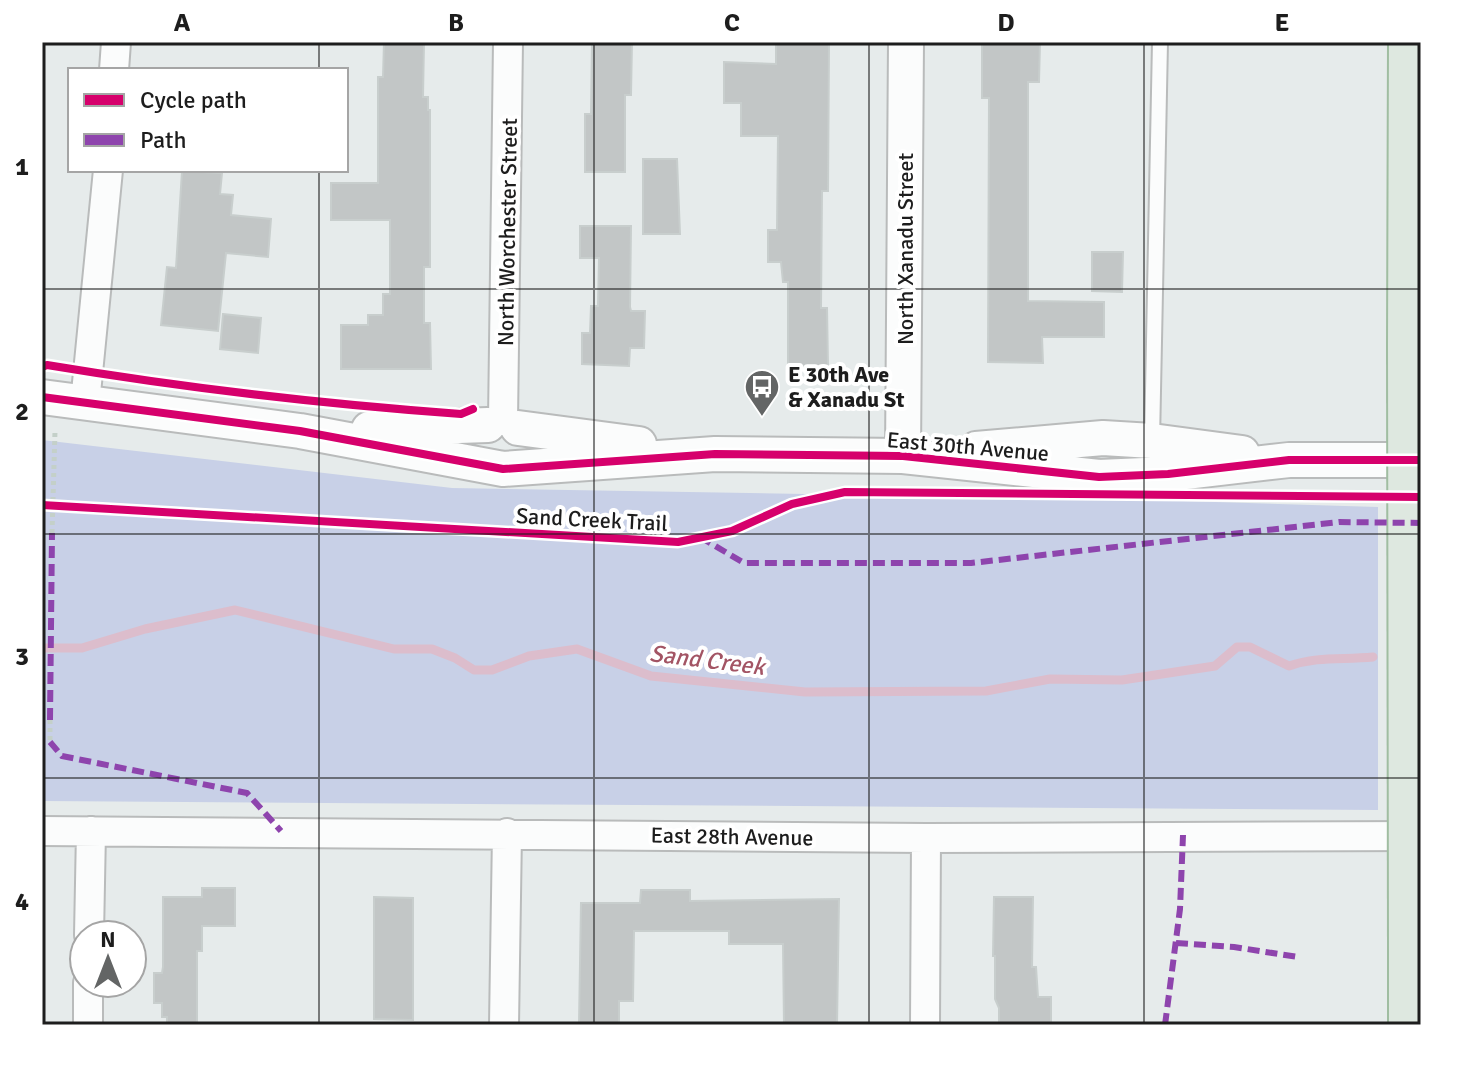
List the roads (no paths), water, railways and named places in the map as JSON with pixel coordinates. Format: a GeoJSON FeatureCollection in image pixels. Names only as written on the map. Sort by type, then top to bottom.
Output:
{"type":"FeatureCollection","features":[{"type":"Feature","properties":{"kind":"highway"},"geometry":{"type":"LineString","coordinates":[[1411,42],[1411,1025]]}},
{"type":"Feature","properties":{"kind":"street"},"geometry":{"type":"LineString","coordinates":[[114,68],[116,42]]}},
{"type":"Feature","properties":{"kind":"street","name":"North Worchester Street"},"geometry":{"type":"LineString","coordinates":[[503,425],[508,42]]}},
{"type":"Feature","properties":{"kind":"street","name":"North Xanadu Street"},"geometry":{"type":"LineString","coordinates":[[903,456],[906,42]]}},
{"type":"Feature","properties":{"kind":"street"},"geometry":{"type":"LineString","coordinates":[[85,403],[108,172]]}},
{"type":"Feature","properties":{"kind":"street","name":"East 30th Avenue"},"geometry":{"type":"LineString","coordinates":[[42,397],[300,431],[499,466],[715,454],[903,456],[1099,477],[1168,474],[1289,460],[1421,460]]}},
{"type":"Feature","properties":{"kind":"street"},"geometry":{"type":"LineString","coordinates":[[499,466],[518,463],[525,449],[522,434],[503,425]]}},
{"type":"Feature","properties":{"kind":"street","name":"East 30th Avenue"},"geometry":{"type":"LineString","coordinates":[[300,431],[503,425],[715,454]]}},
{"type":"Feature","properties":{"kind":"street","name":"East 30th Avenue"},"geometry":{"type":"LineString","coordinates":[[903,456],[1103,438],[1152,441],[1289,460]]}},
{"type":"Feature","properties":{"kind":"street","name":"East 28th Avenue"},"geometry":{"type":"LineString","coordinates":[[42,831],[926,838],[1421,836]]}},
{"type":"Feature","properties":{"kind":"street"},"geometry":{"type":"LineString","coordinates":[[89,919],[91,831]]}},
{"type":"Feature","properties":{"kind":"street"},"geometry":{"type":"LineString","coordinates":[[504,1025],[507,833]]}},
{"type":"Feature","properties":{"kind":"street"},"geometry":{"type":"LineString","coordinates":[[925,1025],[926,838]]}},
{"type":"Feature","properties":{"kind":"street"},"geometry":{"type":"LineString","coordinates":[[88,999],[88,1025]]}},
{"type":"Feature","properties":{"kind":"lane"},"geometry":{"type":"LineString","coordinates":[[1152,441],[1160,42]]}},
{"type":"Feature","properties":{"kind":"waterway","name":"Sand Creek"},"geometry":{"type":"LineString","coordinates":[[42,648],[82,648],[145,629],[235,610],[394,649],[432,649],[474,670],[492,670],[529,656],[577,649],[651,676],[805,692],[986,691],[1050,679],[1122,680],[1215,666],[1237,647],[1250,647],[1289,666],[1320,660],[1373,657]]}},
{"type":"Feature","properties":{"kind":"place","name":"E 30th Ave & Xanadu St"},"geometry":{"type":"Point","coordinates":[762,418]}}]}
